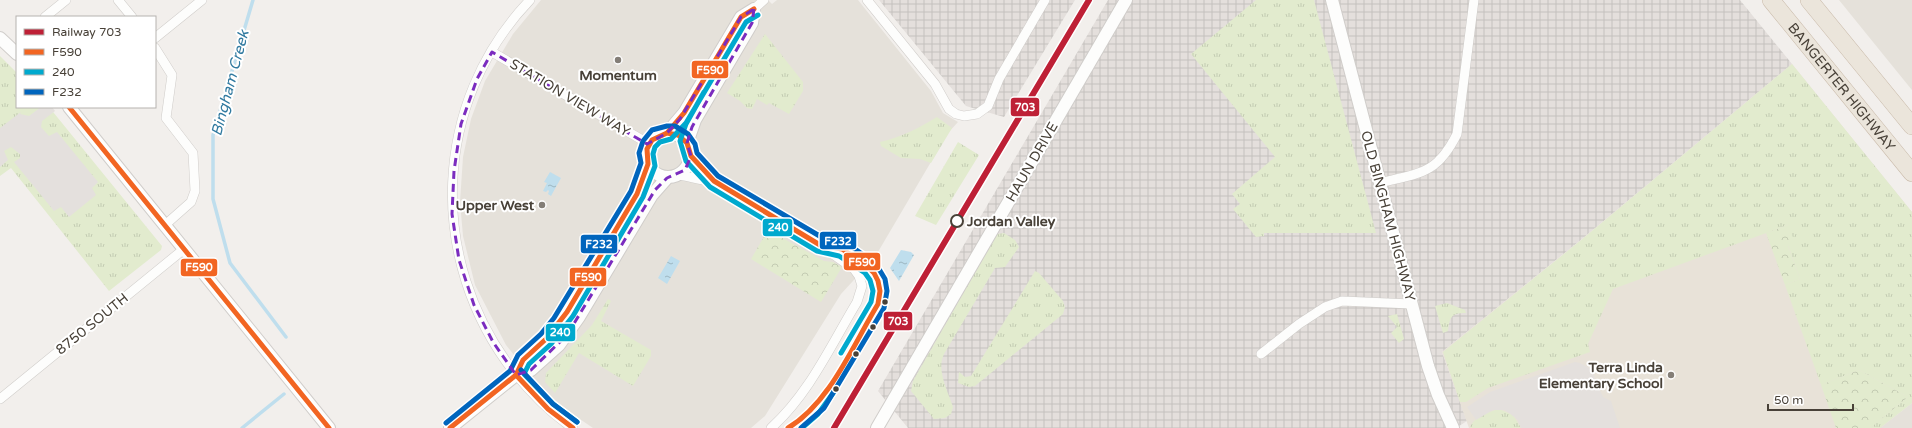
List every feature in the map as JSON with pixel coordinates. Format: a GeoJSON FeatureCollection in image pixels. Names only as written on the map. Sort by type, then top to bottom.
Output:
{"type":"FeatureCollection","features":[{"type":"Feature","properties":{"kind":"highway","name":"BANGERTER HIGHWAY"},"geometry":{"type":"LineString","coordinates":[[1772,0],[1912,172]]}},
{"type":"Feature","properties":{"kind":"highway","name":"BANGERTER HIGHWAY"},"geometry":{"type":"LineString","coordinates":[[1810,0],[1912,126]]}},
{"type":"Feature","properties":{"kind":"street"},"geometry":{"type":"LineString","coordinates":[[45,16],[66,0]]}},
{"type":"Feature","properties":{"kind":"street"},"geometry":{"type":"LineString","coordinates":[[118,0],[131,16]]}},
{"type":"Feature","properties":{"kind":"street"},"geometry":{"type":"LineString","coordinates":[[156,37],[202,0]]}},
{"type":"Feature","properties":{"kind":"street"},"geometry":{"type":"LineString","coordinates":[[530,0],[506,28],[477,79],[461,124],[454,171],[452,214],[459,260],[474,305],[492,342],[516,375],[543,404],[573,428]]}},
{"type":"Feature","properties":{"kind":"street"},"geometry":{"type":"LineString","coordinates":[[667,133],[684,113],[741,17],[754,9],[764,0]]}},
{"type":"Feature","properties":{"kind":"street"},"geometry":{"type":"LineString","coordinates":[[867,0],[935,84],[948,109],[956,114],[964,116],[976,114],[988,106],[998,79],[1045,0]]}},
{"type":"Feature","properties":{"kind":"street","name":"HAUN DRIVE"},"geometry":{"type":"LineString","coordinates":[[877,428],[1126,0]]}},
{"type":"Feature","properties":{"kind":"street","name":"OLD BINGHAM HIGHWAY"},"geometry":{"type":"LineString","coordinates":[[1332,0],[1428,366],[1438,395],[1453,428]]}},
{"type":"Feature","properties":{"kind":"street"},"geometry":{"type":"LineString","coordinates":[[1380,182],[1422,173],[1436,165],[1449,150],[1457,134],[1474,0]]}},
{"type":"Feature","properties":{"kind":"street"},"geometry":{"type":"LineString","coordinates":[[687,143],[695,120],[752,23],[754,9]]}},
{"type":"Feature","properties":{"kind":"street"},"geometry":{"type":"LineString","coordinates":[[0,38],[16,53]]}},
{"type":"Feature","properties":{"kind":"street"},"geometry":{"type":"LineString","coordinates":[[156,50],[172,75],[166,118],[194,155],[195,190],[193,199],[165,225]]}},
{"type":"Feature","properties":{"kind":"street","name":"STATION VIEW WAY"},"geometry":{"type":"LineString","coordinates":[[492,52],[649,144]]}},
{"type":"Feature","properties":{"kind":"street"},"geometry":{"type":"LineString","coordinates":[[71,108],[329,428]]}},
{"type":"Feature","properties":{"kind":"street"},"geometry":{"type":"LineString","coordinates":[[691,156],[685,170],[679,175],[667,178],[656,174],[648,164],[646,154],[649,144],[656,136],[667,133],[678,135],[687,143],[691,156],[714,182],[820,245],[854,269],[861,281],[861,291],[857,302],[802,395],[790,410],[771,428]]}},
{"type":"Feature","properties":{"kind":"street"},"geometry":{"type":"LineString","coordinates":[[516,375],[523,360],[546,339],[567,312],[637,194],[648,164]]}},
{"type":"Feature","properties":{"kind":"street"},"geometry":{"type":"LineString","coordinates":[[679,175],[701,181],[714,182]]}},
{"type":"Feature","properties":{"kind":"street"},"geometry":{"type":"LineString","coordinates":[[450,428],[516,375],[531,370],[567,335],[652,195],[667,178]]}},
{"type":"Feature","properties":{"kind":"street","name":"8750 SOUTH"},"geometry":{"type":"LineString","coordinates":[[0,399],[184,249]]}},
{"type":"Feature","properties":{"kind":"street"},"geometry":{"type":"LineString","coordinates":[[1261,354],[1325,306],[1342,301],[1411,304]]}},
{"type":"Feature","properties":{"kind":"highlighted area"},"geometry":{"type":"Polygon","coordinates":[[[754,9],[752,23],[692,127],[687,143],[691,156],[685,170],[667,178],[655,190],[567,335],[531,370],[516,375],[493,342],[474,305],[459,260],[452,214],[454,171],[461,124],[477,79],[492,52],[647,144],[667,133],[680,119],[741,17],[754,9]]]}},
{"type":"Feature","properties":{"kind":"shaded area"},"geometry":{"type":"Polygon","coordinates":[[[541,0],[768,0],[772,4],[777,0],[858,0],[931,91],[943,113],[958,122],[948,133],[875,257],[841,294],[765,416],[751,428],[593,428],[549,398],[506,345],[475,285],[463,236],[460,202],[463,157],[471,119],[485,81],[513,34],[541,0]]]}},
{"type":"Feature","properties":{"kind":"shaded area"},"geometry":{"type":"Polygon","coordinates":[[[879,0],[1075,0],[1004,117],[966,106],[879,0]]]}},
{"type":"Feature","properties":{"kind":"shaded area"},"geometry":{"type":"Polygon","coordinates":[[[1108,0],[1740,0],[1792,64],[1582,239],[1442,352],[1467,421],[1456,428],[908,428],[878,391],[1108,0]]]}},
{"type":"Feature","properties":{"kind":"shaded area"},"geometry":{"type":"Polygon","coordinates":[[[1839,0],[1912,0],[1912,90],[1903,79],[1839,0]]]}},
{"type":"Feature","properties":{"kind":"shaded area"},"geometry":{"type":"Polygon","coordinates":[[[1792,64],[1912,212],[1912,403],[1880,428],[1469,428],[1442,352],[1581,240],[1792,64]]]}},
{"type":"Feature","properties":{"kind":"shaded area"},"geometry":{"type":"Polygon","coordinates":[[[40,108],[53,108],[55,111],[42,121],[41,127],[49,136],[57,132],[98,182],[92,188],[96,195],[69,217],[61,207],[54,211],[14,162],[20,158],[20,154],[11,147],[4,151],[8,160],[0,167],[0,128],[21,112],[20,114],[29,116],[40,108]]]}},
{"type":"Feature","properties":{"kind":"shaded area"},"geometry":{"type":"Polygon","coordinates":[[[1575,362],[1591,369],[1603,397],[1611,401],[1620,428],[1521,428],[1517,419],[1505,410],[1493,410],[1476,420],[1467,407],[1490,392],[1575,362]]]}},
{"type":"Feature","properties":{"kind":"shaded area"},"geometry":{"type":"Polygon","coordinates":[[[1912,403],[1912,428],[1880,428],[1912,403]]]}},
{"type":"Feature","properties":{"kind":"green space"},"geometry":{"type":"Polygon","coordinates":[[[1256,0],[1314,0],[1376,233],[1264,233],[1264,236],[1256,237],[1233,209],[1240,204],[1232,194],[1275,157],[1191,54],[1256,0]]]}},
{"type":"Feature","properties":{"kind":"green space"},"geometry":{"type":"Polygon","coordinates":[[[765,34],[803,82],[803,91],[789,114],[769,103],[767,105],[757,99],[752,109],[747,108],[740,101],[727,93],[765,34]]]}},
{"type":"Feature","properties":{"kind":"green space"},"geometry":{"type":"Polygon","coordinates":[[[0,56],[16,72],[16,108],[50,108],[162,246],[161,250],[109,291],[11,168],[0,176],[0,56]]]}},
{"type":"Feature","properties":{"kind":"green space"},"geometry":{"type":"Polygon","coordinates":[[[1792,64],[1912,212],[1912,403],[1880,428],[1870,428],[1908,397],[1859,370],[1821,385],[1785,285],[1800,279],[1788,245],[1788,225],[1613,289],[1588,344],[1590,352],[1488,388],[1466,402],[1460,402],[1443,352],[1580,241],[1792,64]]]}},
{"type":"Feature","properties":{"kind":"green space"},"geometry":{"type":"Polygon","coordinates":[[[937,117],[952,128],[931,163],[920,159],[901,158],[881,146],[880,142],[896,138],[910,132],[937,117]]]}},
{"type":"Feature","properties":{"kind":"green space"},"geometry":{"type":"Polygon","coordinates":[[[958,142],[979,155],[936,225],[915,216],[958,142]]]}},
{"type":"Feature","properties":{"kind":"green space"},"geometry":{"type":"Polygon","coordinates":[[[1788,225],[1795,243],[1788,246],[1800,279],[1785,285],[1766,233],[1788,225]]]}},
{"type":"Feature","properties":{"kind":"green space"},"geometry":{"type":"Polygon","coordinates":[[[768,230],[824,261],[833,262],[842,267],[821,302],[751,259],[768,230]]]}},
{"type":"Feature","properties":{"kind":"green space"},"geometry":{"type":"Polygon","coordinates":[[[1004,233],[1015,240],[1019,247],[1005,267],[995,268],[944,354],[941,367],[942,374],[953,407],[951,414],[945,418],[934,419],[911,391],[913,381],[997,234],[1004,233]]]}},
{"type":"Feature","properties":{"kind":"green space"},"geometry":{"type":"Polygon","coordinates":[[[1035,271],[1039,273],[1063,301],[1065,307],[1063,314],[975,386],[969,387],[958,383],[959,372],[965,377],[971,376],[1035,271]]]}},
{"type":"Feature","properties":{"kind":"green space"},"geometry":{"type":"Polygon","coordinates":[[[608,299],[611,301],[601,321],[651,350],[651,356],[633,386],[579,353],[555,393],[545,382],[546,373],[592,325],[608,299]]]}},
{"type":"Feature","properties":{"kind":"green space"},"geometry":{"type":"Polygon","coordinates":[[[1447,303],[1465,310],[1466,313],[1454,315],[1450,320],[1448,331],[1443,333],[1435,306],[1447,303]]]}},
{"type":"Feature","properties":{"kind":"green space"},"geometry":{"type":"Polygon","coordinates":[[[1397,314],[1404,339],[1399,343],[1391,333],[1397,327],[1388,316],[1397,314]]]}},
{"type":"Feature","properties":{"kind":"green space"},"geometry":{"type":"Polygon","coordinates":[[[1859,370],[1908,397],[1870,428],[1836,428],[1821,385],[1859,370]]]}},
{"type":"Feature","properties":{"kind":"green space"},"geometry":{"type":"Polygon","coordinates":[[[1499,409],[1513,415],[1521,428],[1470,428],[1471,424],[1478,418],[1486,413],[1499,409]]]}},
{"type":"Feature","properties":{"kind":"water"},"geometry":{"type":"Polygon","coordinates":[[[550,172],[561,178],[551,196],[548,194],[548,190],[546,192],[543,191],[547,183],[544,182],[550,172]]]}},
{"type":"Feature","properties":{"kind":"water"},"geometry":{"type":"Polygon","coordinates":[[[901,250],[911,252],[914,255],[899,281],[890,268],[901,250]]]}},
{"type":"Feature","properties":{"kind":"water"},"geometry":{"type":"Polygon","coordinates":[[[671,256],[680,261],[667,284],[658,278],[671,256]]]}},
{"type":"Feature","properties":{"kind":"waterway","name":"Bingham Creek"},"geometry":{"type":"LineString","coordinates":[[253,0],[213,135],[213,199],[230,263],[286,337]]}},
{"type":"Feature","properties":{"kind":"waterway","name":"Bingham Creek"},"geometry":{"type":"LineString","coordinates":[[242,428],[284,394]]}},
{"type":"Feature","properties":{"kind":"rail line","name":"703"},"geometry":{"type":"LineString","coordinates":[[834,428],[1089,0]]}},
{"type":"Feature","properties":{"kind":"transit line","name":"F590"},"geometry":{"type":"LineString","coordinates":[[667,133],[684,113],[741,17],[754,9]]}},
{"type":"Feature","properties":{"kind":"transit line","name":"240"},"geometry":{"type":"LineString","coordinates":[[577,422],[553,404],[524,374],[529,364],[551,344],[573,316],[643,197],[655,166],[653,154],[655,147],[660,142],[671,139],[686,123],[746,22],[758,15]]}},
{"type":"Feature","properties":{"kind":"transit line","name":"240"},"geometry":{"type":"LineString","coordinates":[[704,92],[686,124],[680,141],[686,161],[710,187],[817,251],[839,256],[865,273],[870,280],[873,291],[871,302],[841,353]]}},
{"type":"Feature","properties":{"kind":"transit line","name":"F590"},"geometry":{"type":"LineString","coordinates":[[70,108],[329,428]]}},
{"type":"Feature","properties":{"kind":"transit line","name":"F232"},"geometry":{"type":"LineString","coordinates":[[446,423],[510,371],[518,355],[541,334],[554,318],[631,191],[641,163],[639,153],[643,141],[652,130],[667,126],[675,126],[688,134],[695,144],[697,153],[718,176],[823,238],[845,242],[869,259],[879,269],[885,279],[887,291],[884,308],[824,408],[801,428]]}},
{"type":"Feature","properties":{"kind":"transit line","name":"F590"},"geometry":{"type":"LineString","coordinates":[[450,428],[516,375],[523,360],[546,339],[567,312],[637,194],[648,164],[647,149],[652,140],[667,133],[678,135],[687,143],[691,156]]}},
{"type":"Feature","properties":{"kind":"transit line","name":"F590"},"geometry":{"type":"LineString","coordinates":[[691,156],[714,181],[820,245],[842,249],[865,264],[874,273],[878,281],[880,291],[878,304],[850,355],[828,389],[816,404],[803,417],[788,428]]}},
{"type":"Feature","properties":{"kind":"transit line","name":"F232"},"geometry":{"type":"LineString","coordinates":[[521,370],[553,404],[577,422]]}},
{"type":"Feature","properties":{"kind":"transit line","name":"F590"},"geometry":{"type":"LineString","coordinates":[[516,375],[548,409],[573,428]]}},
{"type":"Feature","properties":{"kind":"transit line","name":"240"},"geometry":{"type":"LineString","coordinates":[[802,428],[818,414],[836,389]]}},
{"type":"Feature","properties":{"kind":"place","name":"Momentum"},"geometry":{"type":"Point","coordinates":[618,60]}},
{"type":"Feature","properties":{"kind":"place","name":"Upper West"},"geometry":{"type":"Point","coordinates":[542,205]}},
{"type":"Feature","properties":{"kind":"place","name":"Jordan Valley"},"geometry":{"type":"Point","coordinates":[957,221]}},
{"type":"Feature","properties":{"kind":"place","name":"Terra Linda Elementary School"},"geometry":{"type":"Point","coordinates":[1671,375]}}]}
